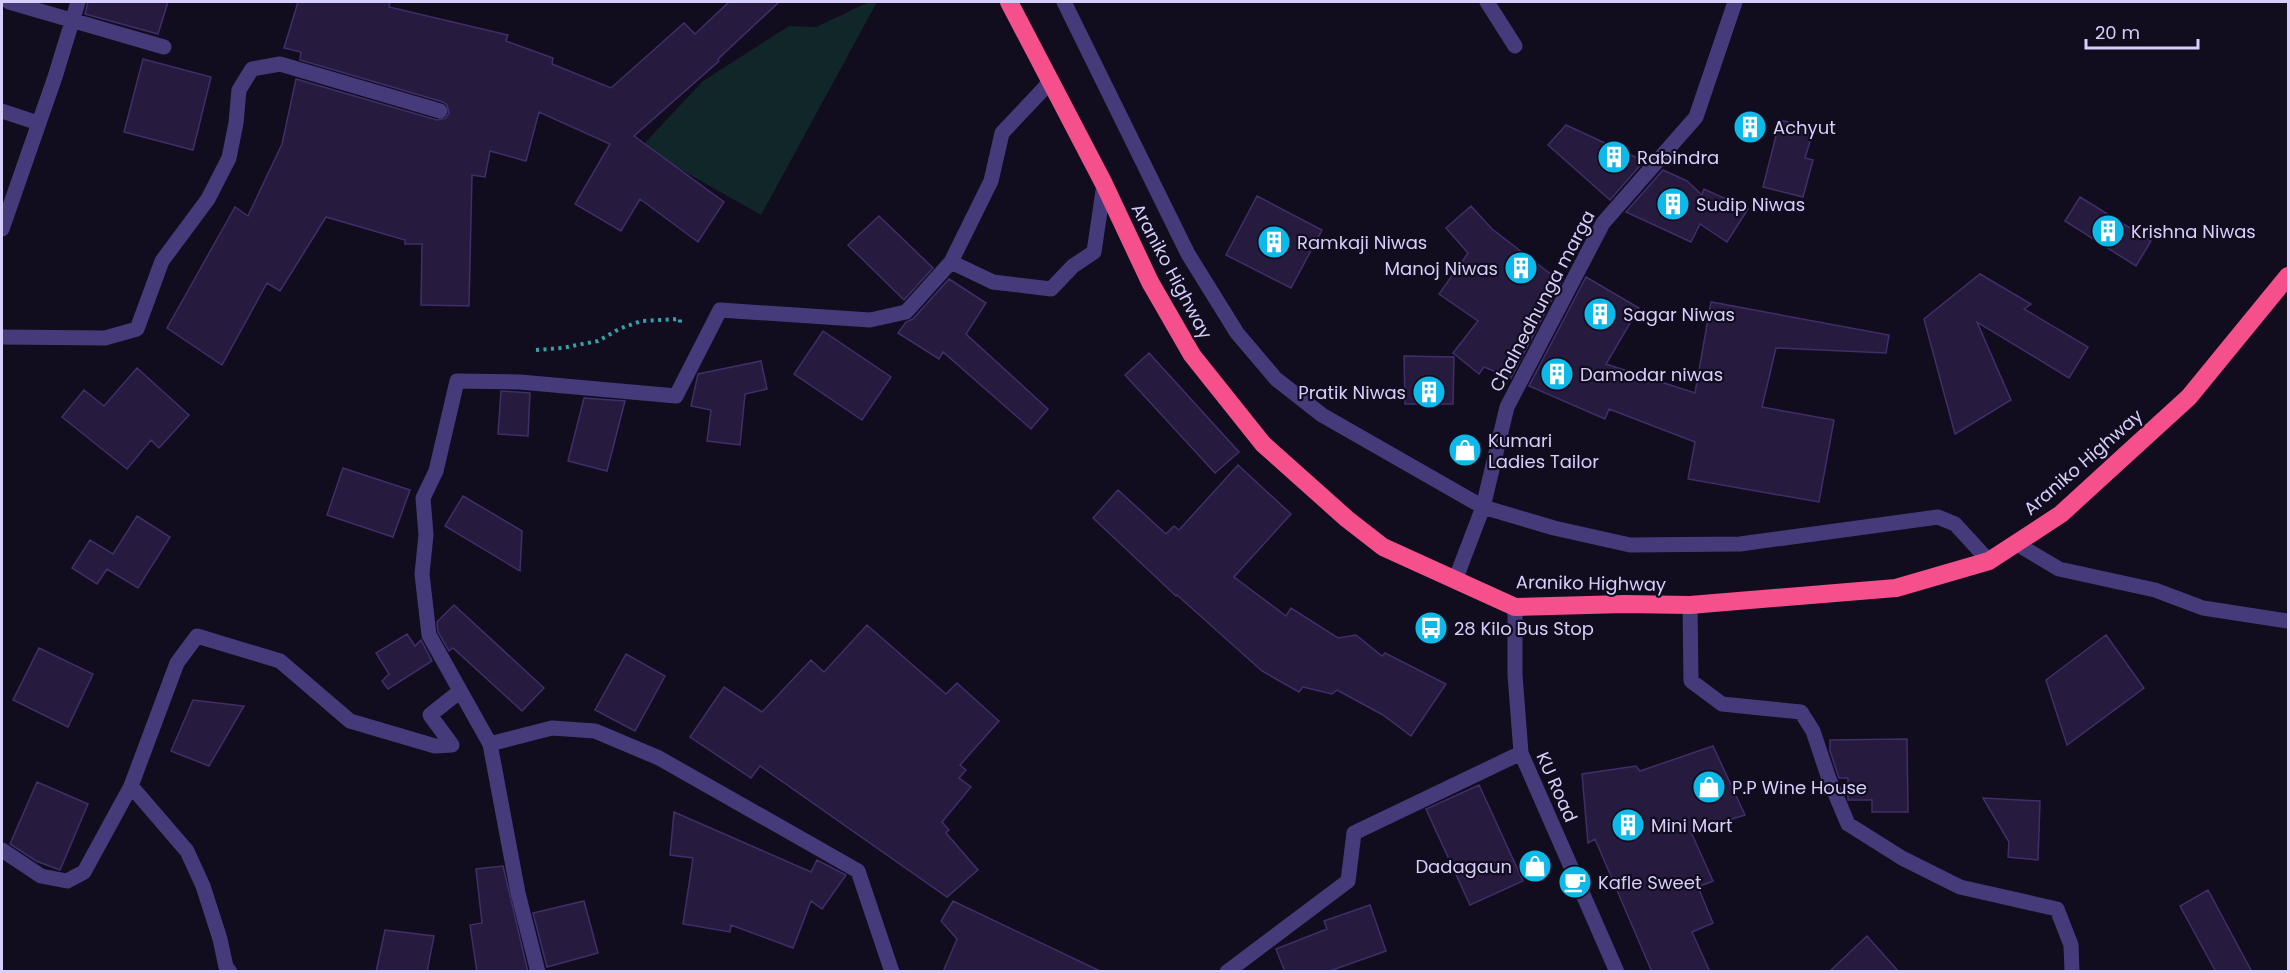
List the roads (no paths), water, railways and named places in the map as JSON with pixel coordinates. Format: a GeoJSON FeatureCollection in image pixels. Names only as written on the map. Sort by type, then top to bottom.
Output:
{"type":"FeatureCollection","features":[{"type":"Feature","properties":{"kind":"highway","name":"Araniko Highway"},"geometry":{"type":"LineString","coordinates":[[1009,2],[1104,184],[1150,282],[1192,355],[1263,444],[1347,519],[1383,547],[1456,578],[1515,607],[1690,605],[1896,588],[1989,561],[2061,514],[2189,397],[2289,276]]}},
{"type":"Feature","properties":{"kind":"street"},"geometry":{"type":"LineString","coordinates":[[9,2],[164,47]]}},
{"type":"Feature","properties":{"kind":"street"},"geometry":{"type":"LineString","coordinates":[[2,229],[78,2]]}},
{"type":"Feature","properties":{"kind":"street"},"geometry":{"type":"LineString","coordinates":[[1064,2],[1188,254],[1236,333],[1276,379],[1322,415],[1484,507],[1554,528],[1630,544],[1740,544],[1938,517],[1955,524],[1989,561]]}},
{"type":"Feature","properties":{"kind":"street"},"geometry":{"type":"LineString","coordinates":[[1487,2],[1515,45]]}},
{"type":"Feature","properties":{"kind":"street","name":"Chalnedhunga marga"},"geometry":{"type":"LineString","coordinates":[[1456,578],[1484,507],[1507,407],[1603,223],[1696,117],[1736,2]]}},
{"type":"Feature","properties":{"kind":"street"},"geometry":{"type":"LineString","coordinates":[[2,338],[105,338],[137,329],[162,261],[208,199],[229,158],[236,123],[239,90],[252,69],[280,64],[440,111]]}},
{"type":"Feature","properties":{"kind":"street"},"geometry":{"type":"LineString","coordinates":[[538,972],[518,893],[490,744],[429,635],[422,574],[426,535],[423,498],[436,471],[457,381],[520,382],[676,396],[699,355],[720,310],[870,320],[906,312],[951,262],[991,181],[1002,134],[1050,82]]}},
{"type":"Feature","properties":{"kind":"street"},"geometry":{"type":"LineString","coordinates":[[2,111],[38,123]]}},
{"type":"Feature","properties":{"kind":"street"},"geometry":{"type":"LineString","coordinates":[[951,262],[993,282],[1051,289],[1074,266],[1094,252],[1104,184]]}},
{"type":"Feature","properties":{"kind":"street"},"geometry":{"type":"LineString","coordinates":[[2017,544],[2059,569],[2155,591],[2203,608],[2289,621]]}},
{"type":"Feature","properties":{"kind":"street"},"geometry":{"type":"LineString","coordinates":[[1690,605],[1691,681],[1722,704],[1800,712],[1813,731],[1829,779],[1848,824],[1902,858],[1960,887],[2057,909],[2071,945],[2073,972]]}},
{"type":"Feature","properties":{"kind":"street","name":"KU Road"},"geometry":{"type":"LineString","coordinates":[[1515,607],[1515,675],[1521,753],[1617,972]]}},
{"type":"Feature","properties":{"kind":"street"},"geometry":{"type":"LineString","coordinates":[[2,850],[41,876],[66,880],[84,872],[131,786],[177,663],[197,636],[280,661],[350,721],[435,746],[452,745],[430,715],[459,692]]}},
{"type":"Feature","properties":{"kind":"street"},"geometry":{"type":"LineString","coordinates":[[490,744],[552,728],[595,731],[659,758],[858,871],[892,972]]}},
{"type":"Feature","properties":{"kind":"street"},"geometry":{"type":"LineString","coordinates":[[1227,972],[1348,881],[1354,833],[1521,753]]}},
{"type":"Feature","properties":{"kind":"street"},"geometry":{"type":"LineString","coordinates":[[131,786],[187,851],[203,886],[220,939],[226,967],[230,972]]}},
{"type":"Feature","properties":{"kind":"place","name":"Achyut"},"geometry":{"type":"Point","coordinates":[1750,127]}},
{"type":"Feature","properties":{"kind":"place","name":"Rabindra"},"geometry":{"type":"Point","coordinates":[1614,157]}},
{"type":"Feature","properties":{"kind":"place","name":"Sudip Niwas"},"geometry":{"type":"Point","coordinates":[1673,204]}},
{"type":"Feature","properties":{"kind":"place","name":"Krishna Niwas"},"geometry":{"type":"Point","coordinates":[2108,231]}},
{"type":"Feature","properties":{"kind":"place","name":"Ramkaji Niwas"},"geometry":{"type":"Point","coordinates":[1274,242]}},
{"type":"Feature","properties":{"kind":"place","name":"Manoj Niwas"},"geometry":{"type":"Point","coordinates":[1521,268]}},
{"type":"Feature","properties":{"kind":"place","name":"Sagar Niwas"},"geometry":{"type":"Point","coordinates":[1600,314]}},
{"type":"Feature","properties":{"kind":"place","name":"Damodar niwas"},"geometry":{"type":"Point","coordinates":[1557,374]}},
{"type":"Feature","properties":{"kind":"place","name":"Pratik Niwas"},"geometry":{"type":"Point","coordinates":[1429,392]}},
{"type":"Feature","properties":{"kind":"place","name":"Kumari Ladies Tailor"},"geometry":{"type":"Point","coordinates":[1465,450]}},
{"type":"Feature","properties":{"kind":"place","name":"28 Kilo Bus Stop"},"geometry":{"type":"Point","coordinates":[1431,628]}},
{"type":"Feature","properties":{"kind":"place","name":"P.P Wine House"},"geometry":{"type":"Point","coordinates":[1709,787]}},
{"type":"Feature","properties":{"kind":"place","name":"Mini Mart"},"geometry":{"type":"Point","coordinates":[1628,825]}},
{"type":"Feature","properties":{"kind":"place","name":"Dadagaun"},"geometry":{"type":"Point","coordinates":[1535,866]}},
{"type":"Feature","properties":{"kind":"place","name":"Kafle Sweet"},"geometry":{"type":"Point","coordinates":[1575,882]}}]}
